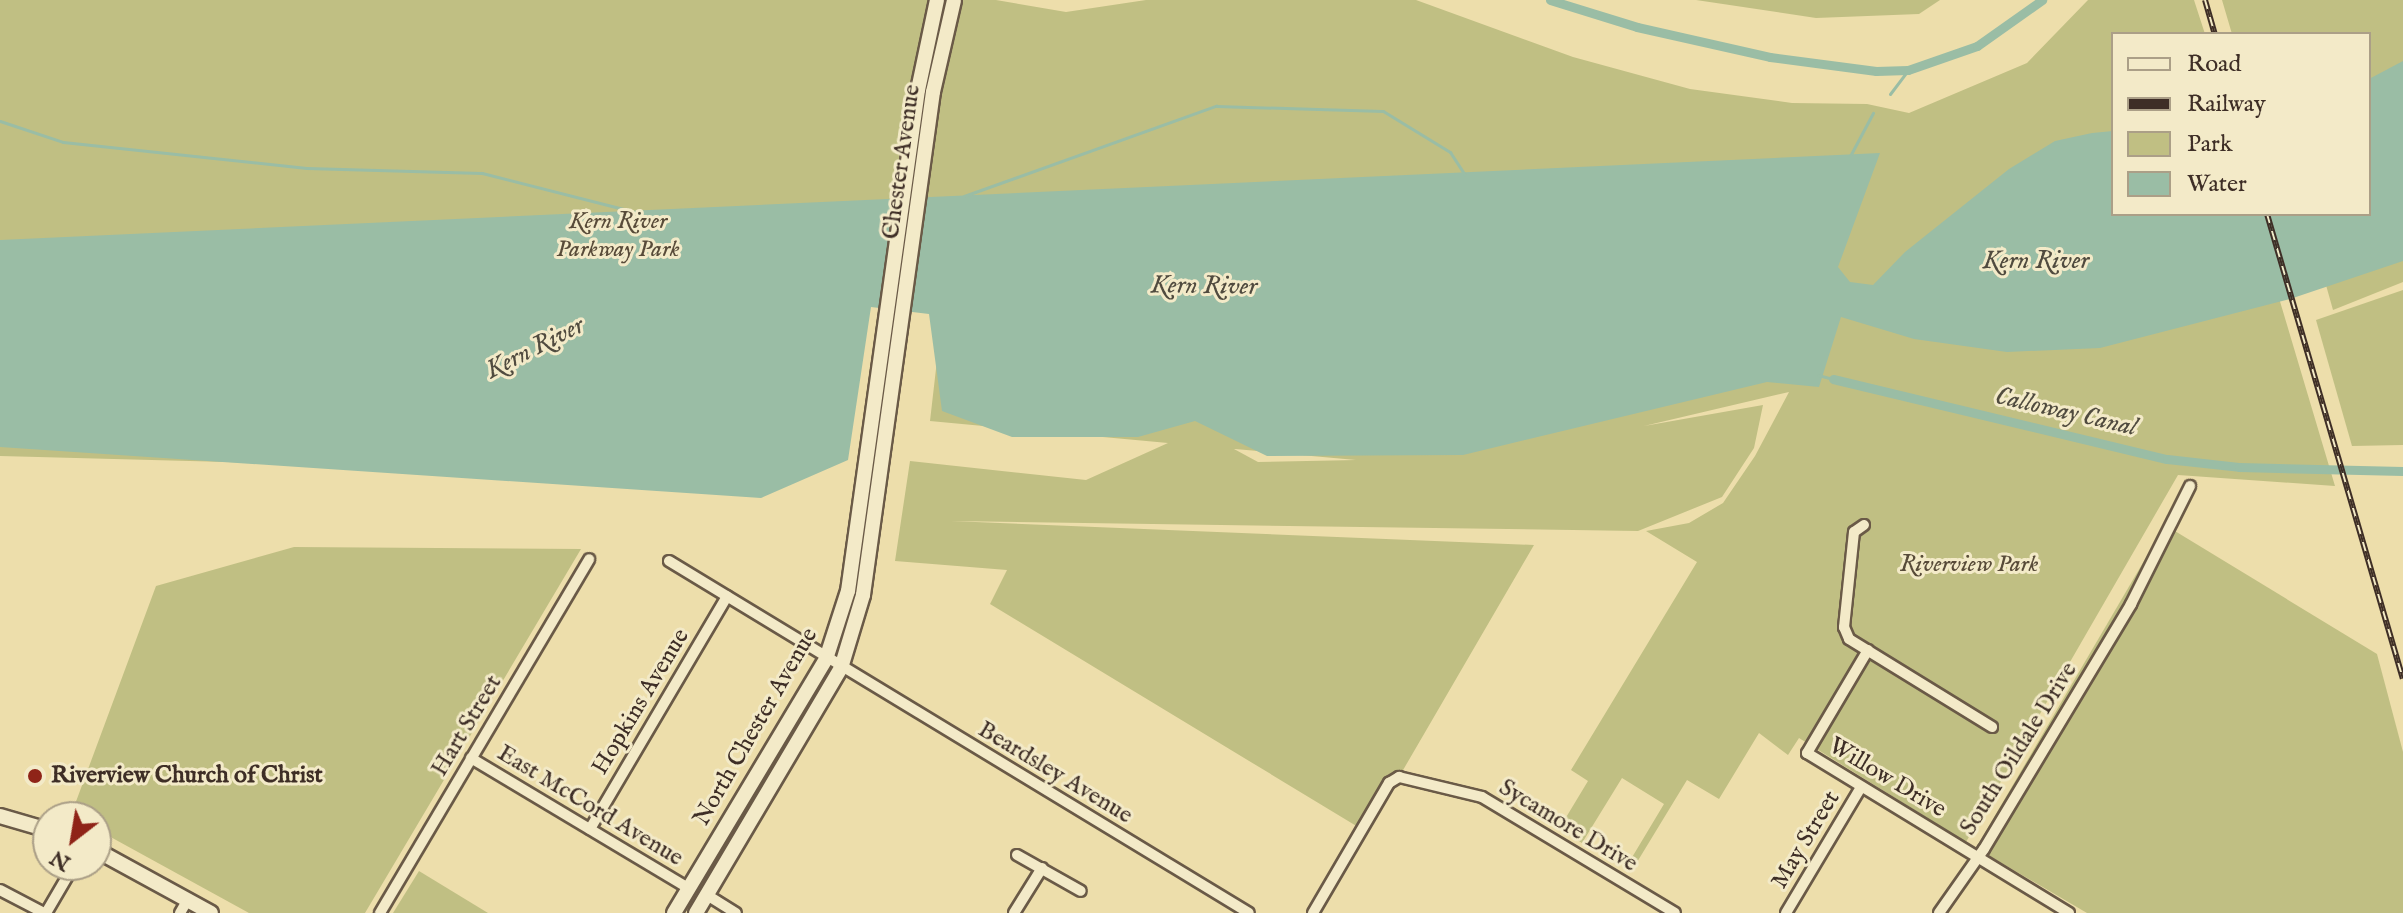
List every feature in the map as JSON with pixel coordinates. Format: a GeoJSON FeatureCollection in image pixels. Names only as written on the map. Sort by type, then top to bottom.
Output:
{"type":"FeatureCollection","features":[{"type":"Feature","properties":{"kind":"main road","name":"Chester Avenue"},"geometry":{"type":"LineString","coordinates":[[887,317],[911,141],[937,0]]}},
{"type":"Feature","properties":{"kind":"main road","name":"Chester Avenue"},"geometry":{"type":"LineString","coordinates":[[902,331],[940,49],[954,0]]}},
{"type":"Feature","properties":{"kind":"main road","name":"North Chester Avenue"},"geometry":{"type":"LineString","coordinates":[[674,913],[826,659],[848,591],[887,317]]}},
{"type":"Feature","properties":{"kind":"main road","name":"North Chester Avenue"},"geometry":{"type":"LineString","coordinates":[[694,913],[841,668],[866,580],[902,331]]}},
{"type":"Feature","properties":{"kind":"main road"},"geometry":{"type":"LineString","coordinates":[[0,816],[32,825]]}},
{"type":"Feature","properties":{"kind":"main road"},"geometry":{"type":"LineString","coordinates":[[707,895],[711,849]]}},
{"type":"Feature","properties":{"kind":"main road"},"geometry":{"type":"LineString","coordinates":[[112,859],[211,913]]}},
{"type":"Feature","properties":{"kind":"main road"},"geometry":{"type":"LineString","coordinates":[[688,888],[694,896],[694,913]]}},
{"type":"Feature","properties":{"kind":"street","name":"South Oildale Drive"},"geometry":{"type":"LineString","coordinates":[[1939,913],[2131,604],[2190,486]]}},
{"type":"Feature","properties":{"kind":"street"},"geometry":{"type":"LineString","coordinates":[[1864,525],[1854,532],[1844,627],[1849,639],[1992,727]]}},
{"type":"Feature","properties":{"kind":"street","name":"Hart Street"},"geometry":{"type":"LineString","coordinates":[[380,913],[589,559]]}},
{"type":"Feature","properties":{"kind":"street","name":"Beardsley Avenue"},"geometry":{"type":"LineString","coordinates":[[669,561],[1249,913]]}},
{"type":"Feature","properties":{"kind":"street","name":"Hopkins Avenue"},"geometry":{"type":"LineString","coordinates":[[590,829],[727,596]]}},
{"type":"Feature","properties":{"kind":"street","name":"Willow Drive"},"geometry":{"type":"LineString","coordinates":[[1868,650],[1807,753],[2069,913]]}},
{"type":"Feature","properties":{"kind":"street","name":"East McCord Avenue"},"geometry":{"type":"LineString","coordinates":[[471,758],[688,888]]}},
{"type":"Feature","properties":{"kind":"street","name":"Sycamore Drive"},"geometry":{"type":"LineString","coordinates":[[1313,913],[1389,783],[1399,777],[1482,797],[1675,913]]}},
{"type":"Feature","properties":{"kind":"street","name":"May Street"},"geometry":{"type":"LineString","coordinates":[[1786,913],[1861,787]]}},
{"type":"Feature","properties":{"kind":"street"},"geometry":{"type":"LineString","coordinates":[[1017,855],[1081,891]]}},
{"type":"Feature","properties":{"kind":"street"},"geometry":{"type":"LineString","coordinates":[[1014,913],[1042,868]]}},
{"type":"Feature","properties":{"kind":"street"},"geometry":{"type":"LineString","coordinates":[[0,890],[45,913],[64,881]]}},
{"type":"Feature","properties":{"kind":"street"},"geometry":{"type":"LineString","coordinates":[[707,895],[736,913]]}},
{"type":"Feature","properties":{"kind":"street"},"geometry":{"type":"LineString","coordinates":[[180,913],[188,899]]}},
{"type":"Feature","properties":{"kind":"green space","name":"Kern River Parkway Park"},"geometry":{"type":"Polygon","coordinates":[[[0,0],[996,0],[1066,12],[1146,0],[1416,0],[1573,57],[1690,89],[1792,103],[1867,104],[1909,113],[2027,63],[2088,0],[2194,0],[2204,32],[2111,32],[2111,216],[2117,216],[2276,288],[2335,486],[2178,475],[1966,842],[1799,738],[1788,755],[1759,733],[1719,799],[1687,780],[1631,872],[1625,869],[1664,804],[1622,778],[1582,843],[1559,829],[1588,781],[1571,770],[1697,562],[1646,531],[1689,523],[1723,503],[1755,456],[1789,392],[1644,426],[1763,405],[1754,448],[1722,497],[1638,531],[951,521],[1534,545],[1399,777],[1363,830],[990,604],[1007,570],[895,561],[910,461],[1086,480],[1168,443],[930,421],[943,308],[858,299],[754,476],[0,456],[0,0]],[[1234,449],[1258,462],[1356,460],[1234,449]]]}},
{"type":"Feature","properties":{"kind":"green space"},"geometry":{"type":"Polygon","coordinates":[[[1696,0],[1940,0],[1919,14],[1816,18],[1696,0]]]}},
{"type":"Feature","properties":{"kind":"green space"},"geometry":{"type":"Polygon","coordinates":[[[2222,0],[2403,0],[2403,282],[2333,310],[2307,216],[2371,216],[2371,32],[2231,32],[2222,0]]]}},
{"type":"Feature","properties":{"kind":"green space"},"geometry":{"type":"Polygon","coordinates":[[[2403,290],[2403,445],[2352,446],[2316,320],[2403,290]]]}},
{"type":"Feature","properties":{"kind":"green space"},"geometry":{"type":"Polygon","coordinates":[[[2165,525],[2377,654],[2403,752],[2403,913],[2087,913],[1976,848],[2165,525]]]}},
{"type":"Feature","properties":{"kind":"green space"},"geometry":{"type":"Polygon","coordinates":[[[294,547],[581,549],[365,913],[249,913],[112,838],[112,801],[76,801],[156,586],[294,547]]]}},
{"type":"Feature","properties":{"kind":"green space"},"geometry":{"type":"Polygon","coordinates":[[[419,871],[488,913],[393,913],[419,871]]]}},
{"type":"Feature","properties":{"kind":"water","name":"Kern River"},"geometry":{"type":"Polygon","coordinates":[[[2403,61],[2403,261],[2290,299],[2100,348],[2007,352],[1914,339],[1841,317],[1819,387],[1767,382],[1463,455],[1267,456],[1195,421],[1138,437],[1012,437],[942,411],[929,314],[871,307],[848,460],[761,498],[0,447],[0,240],[1880,153],[1838,267],[1850,282],[1873,285],[1905,252],[2009,169],[2055,141],[2092,133],[2111,131],[2111,216],[2371,216],[2371,78],[2403,61]]]}},
{"type":"Feature","properties":{"kind":"waterway"},"geometry":{"type":"LineString","coordinates":[[1550,0],[1637,27],[1770,57],[1876,71],[1908,70],[1977,46],[2042,0]]}},
{"type":"Feature","properties":{"kind":"waterway"},"geometry":{"type":"LineString","coordinates":[[1890,94],[1908,70]]}},
{"type":"Feature","properties":{"kind":"waterway"},"geometry":{"type":"LineString","coordinates":[[964,196],[1216,106],[1383,111],[1450,152],[1465,175]]}},
{"type":"Feature","properties":{"kind":"waterway"},"geometry":{"type":"LineString","coordinates":[[1850,156],[1873,113]]}},
{"type":"Feature","properties":{"kind":"waterway"},"geometry":{"type":"LineString","coordinates":[[0,121],[63,142],[307,168],[482,173],[631,211]]}},
{"type":"Feature","properties":{"kind":"waterway","name":"Calloway Canal"},"geometry":{"type":"LineString","coordinates":[[1818,375],[1833,379]]}},
{"type":"Feature","properties":{"kind":"waterway","name":"Calloway Canal"},"geometry":{"type":"LineString","coordinates":[[1833,379],[2167,459],[2239,467],[2403,471]]}},
{"type":"Feature","properties":{"kind":"railway"},"geometry":{"type":"LineString","coordinates":[[2205,0],[2214,32]]}},
{"type":"Feature","properties":{"kind":"railway"},"geometry":{"type":"LineString","coordinates":[[2268,216],[2403,679]]}},
{"type":"Feature","properties":{"kind":"place","name":"Riverview Church of Christ"},"geometry":{"type":"Point","coordinates":[35,776]}},
{"type":"Feature","properties":{"kind":"park label","name":"Riverview Park"},"geometry":{"type":"Point","coordinates":[1969,565]}}]}
